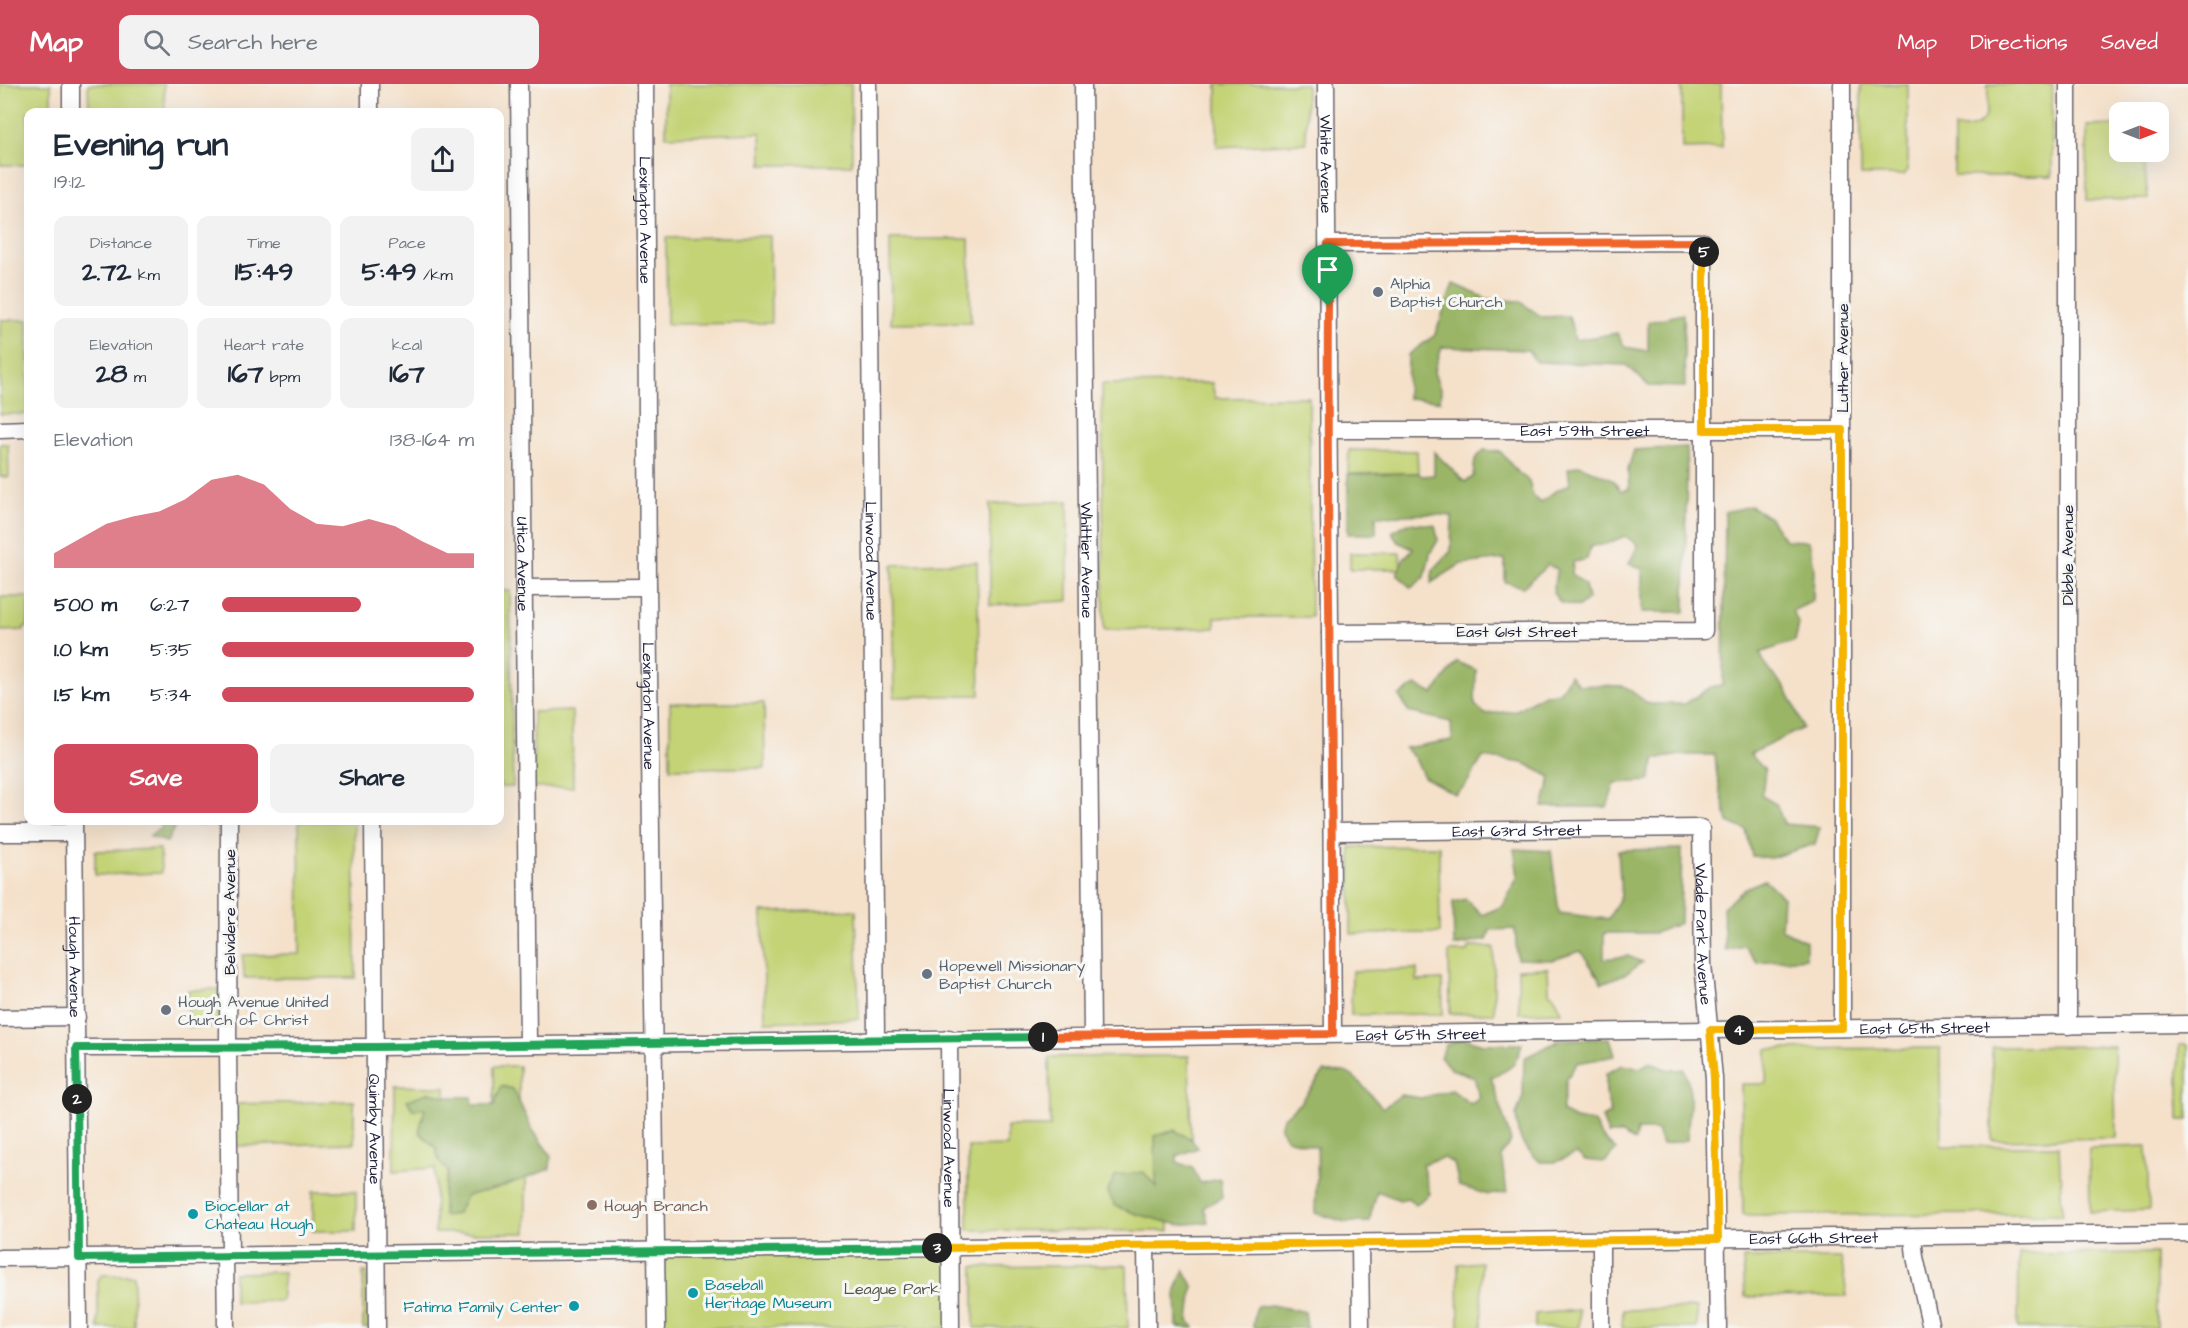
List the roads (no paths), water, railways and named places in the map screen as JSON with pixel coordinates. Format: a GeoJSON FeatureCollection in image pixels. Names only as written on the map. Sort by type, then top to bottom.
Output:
{"type":"FeatureCollection","features":[{"type":"Feature","properties":{"kind":"street"},"geometry":{"type":"LineString","coordinates":[[71,84],[71,108]]}},
{"type":"Feature","properties":{"kind":"street"},"geometry":{"type":"LineString","coordinates":[[370,84],[370,108]]}},
{"type":"Feature","properties":{"kind":"street","name":"Utica Avenue"},"geometry":{"type":"LineString","coordinates":[[519,84],[528,1044]]}},
{"type":"Feature","properties":{"kind":"street","name":"Lexington Avenue"},"geometry":{"type":"LineString","coordinates":[[645,84],[648,587],[657,1328]]}},
{"type":"Feature","properties":{"kind":"street","name":"Linwood Avenue"},"geometry":{"type":"LineString","coordinates":[[868,84],[876,1039]]}},
{"type":"Feature","properties":{"kind":"street","name":"Whittier Avenue"},"geometry":{"type":"LineString","coordinates":[[1083,84],[1092,1036]]}},
{"type":"Feature","properties":{"kind":"street","name":"White Avenue"},"geometry":{"type":"LineString","coordinates":[[1326,84],[1333,1034]]}},
{"type":"Feature","properties":{"kind":"street","name":"Luther Avenue"},"geometry":{"type":"LineString","coordinates":[[1842,84],[1842,1028]]}},
{"type":"Feature","properties":{"kind":"street","name":"Dibble Avenue"},"geometry":{"type":"LineString","coordinates":[[2068,84],[2068,1026]]}},
{"type":"Feature","properties":{"kind":"street"},"geometry":{"type":"LineString","coordinates":[[1328,244],[1704,242],[1704,430]]}},
{"type":"Feature","properties":{"kind":"street"},"geometry":{"type":"LineString","coordinates":[[0,430],[24,429]]}},
{"type":"Feature","properties":{"kind":"street","name":"East 59th Street"},"geometry":{"type":"LineString","coordinates":[[1327,430],[1842,430]]}},
{"type":"Feature","properties":{"kind":"street","name":"East 61st Street"},"geometry":{"type":"LineString","coordinates":[[1330,633],[1704,631],[1704,430]]}},
{"type":"Feature","properties":{"kind":"street"},"geometry":{"type":"LineString","coordinates":[[524,588],[648,587]]}},
{"type":"Feature","properties":{"kind":"street","name":"Belvidere Avenue"},"geometry":{"type":"LineString","coordinates":[[226,1328],[229,825]]}},
{"type":"Feature","properties":{"kind":"street","name":"Quimby Avenue"},"geometry":{"type":"LineString","coordinates":[[374,825],[376,1047],[374,1148],[377,1328]]}},
{"type":"Feature","properties":{"kind":"street"},"geometry":{"type":"LineString","coordinates":[[0,833],[74,827]]}},
{"type":"Feature","properties":{"kind":"street","name":"Hough Avenue"},"geometry":{"type":"LineString","coordinates":[[74,827],[79,1328]]}},
{"type":"Feature","properties":{"kind":"street","name":"East 63rd Street"},"geometry":{"type":"LineString","coordinates":[[1333,832],[1701,828]]}},
{"type":"Feature","properties":{"kind":"street","name":"Wade Park Avenue"},"geometry":{"type":"LineString","coordinates":[[1701,828],[1703,964],[1714,1078],[1718,1328]]}},
{"type":"Feature","properties":{"kind":"street"},"geometry":{"type":"LineString","coordinates":[[0,1018],[77,1017]]}},
{"type":"Feature","properties":{"kind":"street","name":"East 65th Street"},"geometry":{"type":"LineString","coordinates":[[76,1048],[376,1047],[1092,1036],[2188,1024]]}},
{"type":"Feature","properties":{"kind":"street","name":"Linwood Avenue"},"geometry":{"type":"LineString","coordinates":[[949,1038],[951,1328]]}},
{"type":"Feature","properties":{"kind":"street","name":"East 66th Street"},"geometry":{"type":"LineString","coordinates":[[0,1258],[2188,1233]]}},
{"type":"Feature","properties":{"kind":"street"},"geometry":{"type":"LineString","coordinates":[[1913,1236],[1915,1257],[1931,1328]]}},
{"type":"Feature","properties":{"kind":"street"},"geometry":{"type":"LineString","coordinates":[[1601,1240],[1601,1328]]}},
{"type":"Feature","properties":{"kind":"street"},"geometry":{"type":"LineString","coordinates":[[1360,1243],[1361,1328]]}},
{"type":"Feature","properties":{"kind":"street"},"geometry":{"type":"LineString","coordinates":[[1146,1245],[1147,1328]]}},
{"type":"Feature","properties":{"kind":"place","name":"Alphia Baptist Church"},"geometry":{"type":"Point","coordinates":[1378,292]}},
{"type":"Feature","properties":{"kind":"place","name":"Hopewell Missionary Baptist Church"},"geometry":{"type":"Point","coordinates":[927,974]}},
{"type":"Feature","properties":{"kind":"place","name":"Hough Avenue United Church of Christ"},"geometry":{"type":"Point","coordinates":[166,1010]}},
{"type":"Feature","properties":{"kind":"place","name":"Hough Branch"},"geometry":{"type":"Point","coordinates":[592,1205]}},
{"type":"Feature","properties":{"kind":"place","name":"Biocellar at Chateau Hough"},"geometry":{"type":"Point","coordinates":[193,1214]}},
{"type":"Feature","properties":{"kind":"place","name":"Baseball Heritage Museum"},"geometry":{"type":"Point","coordinates":[693,1293]}},
{"type":"Feature","properties":{"kind":"place","name":"Fatima Family Center"},"geometry":{"type":"Point","coordinates":[574,1306]}},
{"type":"Feature","properties":{"kind":"park label","name":"League Park"},"geometry":{"type":"Point","coordinates":[892,1288]}}]}
